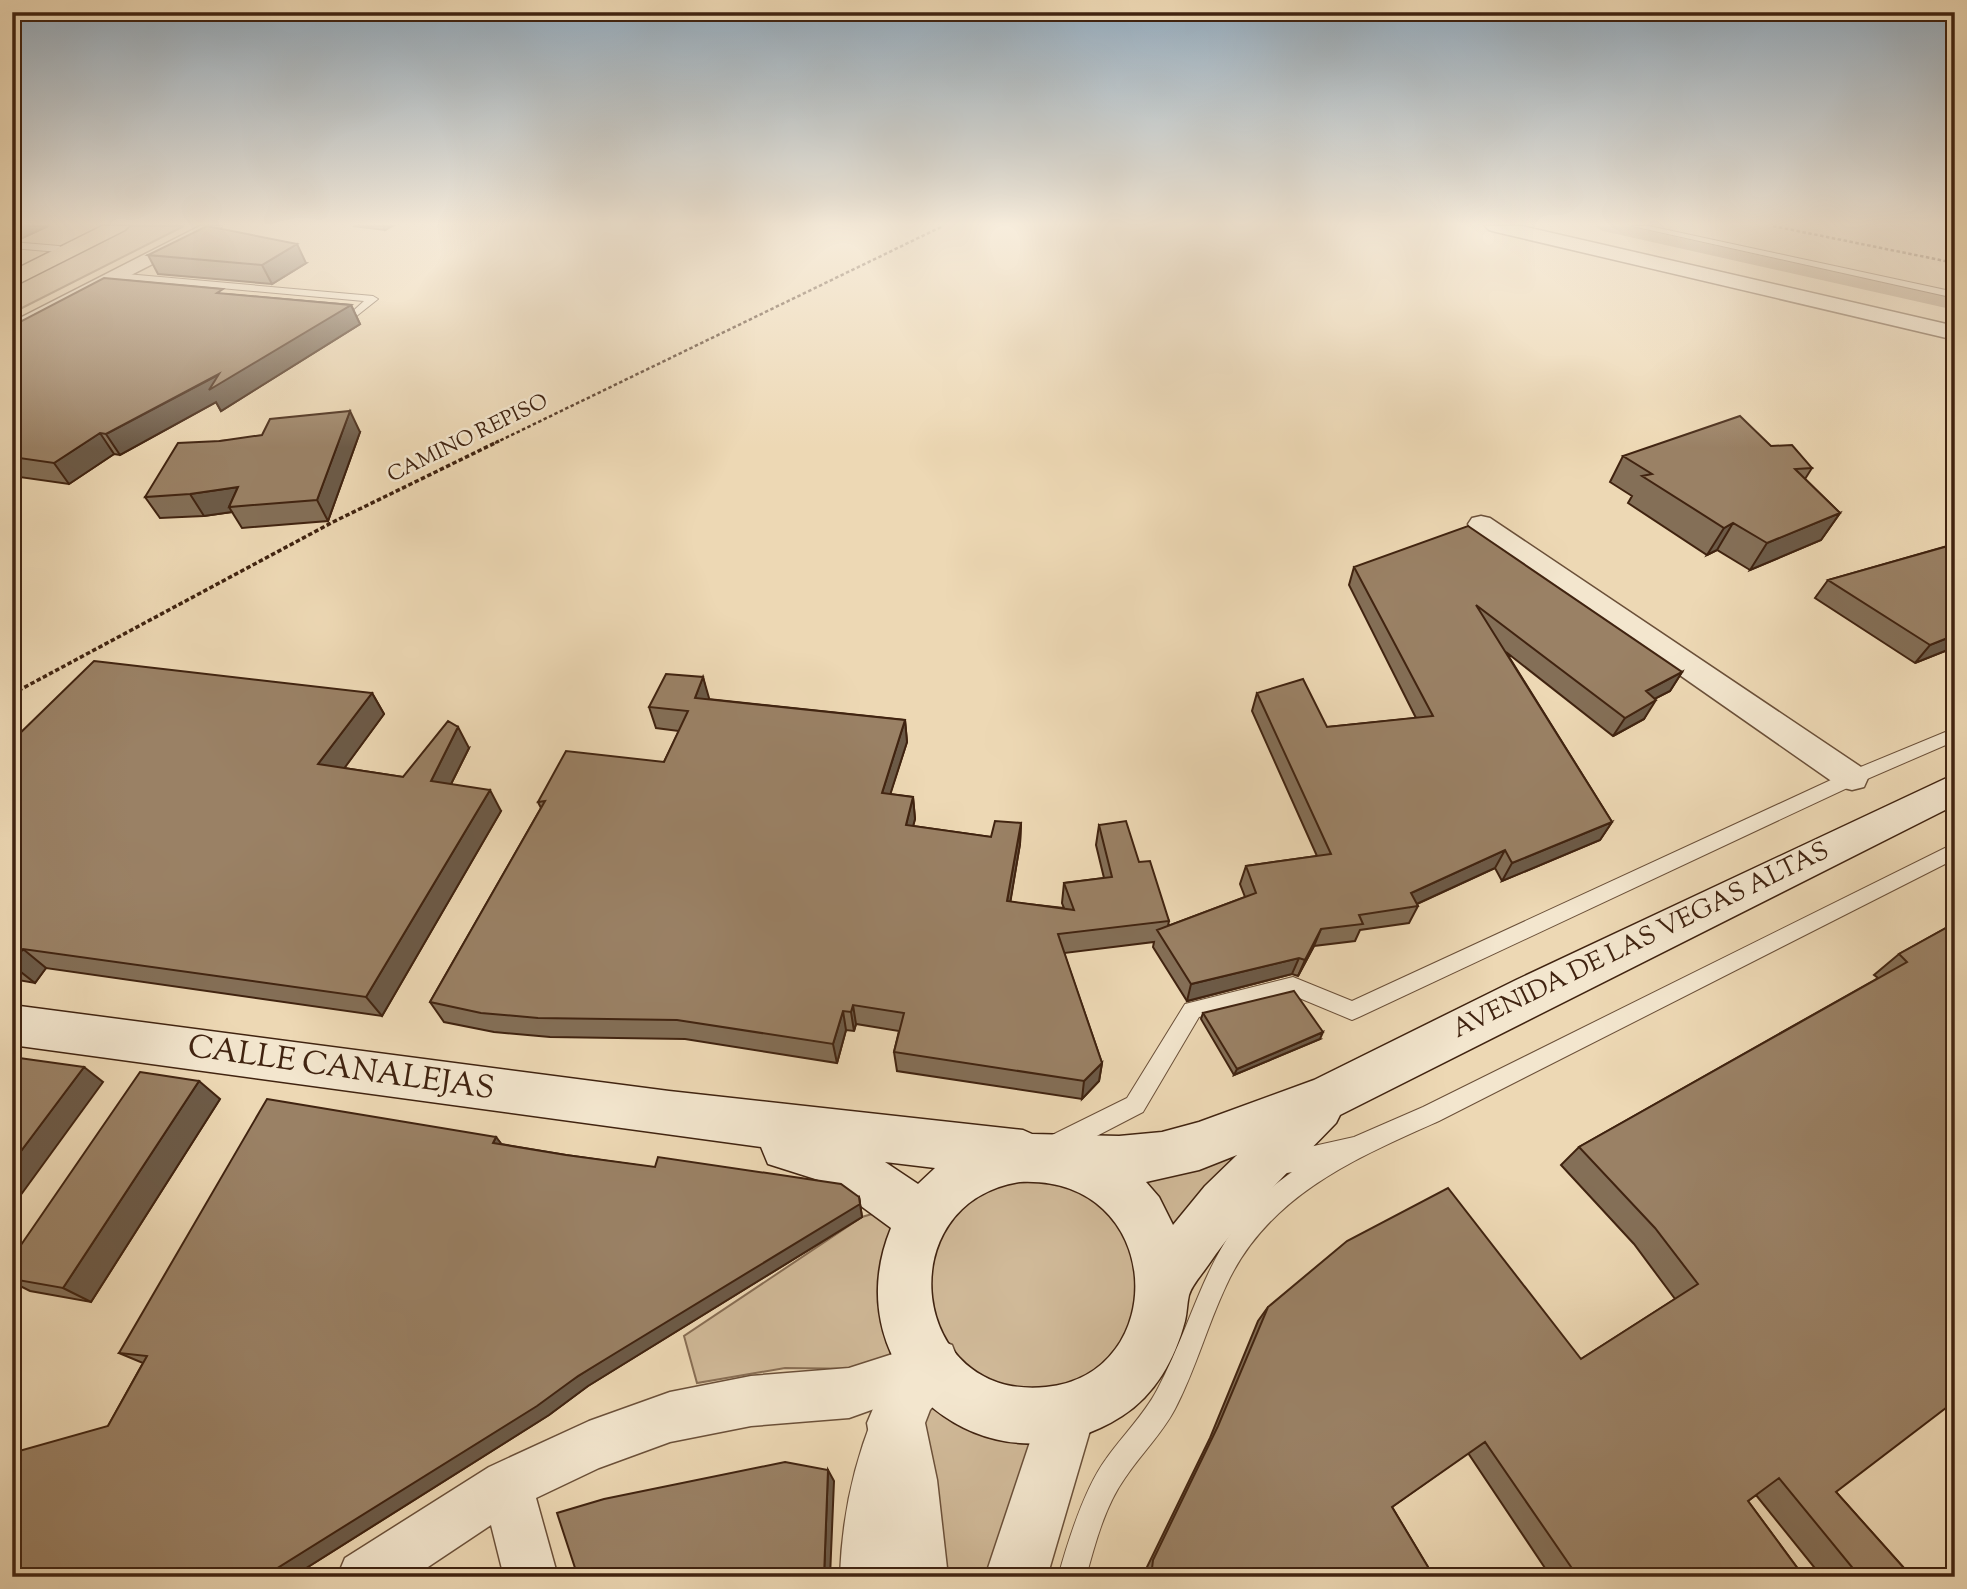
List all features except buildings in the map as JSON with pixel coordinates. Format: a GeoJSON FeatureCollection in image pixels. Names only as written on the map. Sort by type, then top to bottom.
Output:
{"type":"FeatureCollection","features":[{"type":"Feature","properties":{"kind":"main road"},"geometry":{"type":"LineString","coordinates":[[1814,300],[1955,333]]}},
{"type":"Feature","properties":{"kind":"main road","name":"AVENIDA DE LAS VEGAS ALTAS"},"geometry":{"type":"LineString","coordinates":[[1040,1156],[1119,1160],[1162,1156],[1199,1146],[1328,1097],[1955,788]]}},
{"type":"Feature","properties":{"kind":"main road","name":"CALLE CANALEJAS"},"geometry":{"type":"LineString","coordinates":[[12,1025],[669,1114],[1040,1156]]}},
{"type":"Feature","properties":{"kind":"main road","name":"AVENIDA DE LAS VEGAS ALTAS"},"geometry":{"type":"LineString","coordinates":[[1161,1290],[1192,1243],[1223,1204],[1328,1097]]}},
{"type":"Feature","properties":{"kind":"main road","name":"CALLE CANALEJAS"},"geometry":{"type":"LineString","coordinates":[[669,1114],[844,1164],[902,1203],[920,1221]]}},
{"type":"Feature","properties":{"kind":"main road"},"geometry":{"type":"LineString","coordinates":[[1040,1156],[1092,1171],[1119,1192],[1141,1220],[1156,1253],[1161,1290],[1157,1324],[1149,1345],[1124,1383],[1097,1404],[1065,1417],[1028,1420],[992,1411],[958,1393],[932,1365],[914,1331],[906,1293],[908,1256],[920,1221],[939,1195],[964,1173],[992,1160],[1040,1156]]}},
{"type":"Feature","properties":{"kind":"main road"},"geometry":{"type":"LineString","coordinates":[[917,1577],[907,1480],[896,1423],[909,1391],[932,1365]]}},
{"type":"Feature","properties":{"kind":"main road"},"geometry":{"type":"LineString","coordinates":[[1016,1577],[1065,1417]]}},
{"type":"Feature","properties":{"kind":"street"},"geometry":{"type":"LineString","coordinates":[[12,330],[69,300]]}},
{"type":"Feature","properties":{"kind":"street"},"geometry":{"type":"LineString","coordinates":[[1481,524],[1852,778]]}},
{"type":"Feature","properties":{"kind":"street"},"geometry":{"type":"LineString","coordinates":[[364,1577],[507,1485],[589,1447],[670,1417],[751,1401],[849,1393],[932,1365]]}},
{"type":"Feature","properties":{"kind":"street"},"geometry":{"type":"LineString","coordinates":[[867,1577],[870,1512],[879,1465],[896,1423]]}},
{"type":"Feature","properties":{"kind":"street"},"geometry":{"type":"LineString","coordinates":[[507,1485],[531,1577]]}},
{"type":"Feature","properties":{"kind":"lane"},"geometry":{"type":"LineString","coordinates":[[275,303],[279,300]]}},
{"type":"Feature","properties":{"kind":"lane"},"geometry":{"type":"LineString","coordinates":[[318,311],[354,315],[372,300]]}},
{"type":"Feature","properties":{"kind":"lane"},"geometry":{"type":"LineString","coordinates":[[1040,1156],[1135,1105],[1192,1010],[1293,986],[1352,1011],[1852,778],[1955,734]]}},
{"type":"Feature","properties":{"kind":"lane"},"geometry":{"type":"LineString","coordinates":[[1072,1577],[1082,1539],[1113,1471],[1164,1403],[1186,1359],[1216,1279],[1242,1234],[1272,1202],[1298,1181],[1355,1148],[1431,1114],[1955,850]]}},
{"type":"Feature","properties":{"kind":"lane"},"geometry":{"type":"LineString","coordinates":[[1260,1167],[1355,1148]]}},
{"type":"Feature","properties":{"kind":"path","name":"CAMINO REPISO"},"geometry":{"type":"LineString","coordinates":[[12,694],[333,522],[790,300]]}},
{"type":"Feature","properties":{"kind":"shaded area"},"geometry":{"type":"Polygon","coordinates":[[[12,300],[37,300],[12,313],[12,300]]]}},
{"type":"Feature","properties":{"kind":"shaded area"},"geometry":{"type":"Polygon","coordinates":[[[1328,1097],[1097,1404],[1016,1577],[917,1577],[868,1369],[785,1368],[697,1383],[684,1336],[862,1217],[1060,1158],[1328,1097]]]}},
{"type":"Feature","properties":{"kind":"waterway"},"geometry":{"type":"LineString","coordinates":[[1938,300],[1955,304]]}}]}
